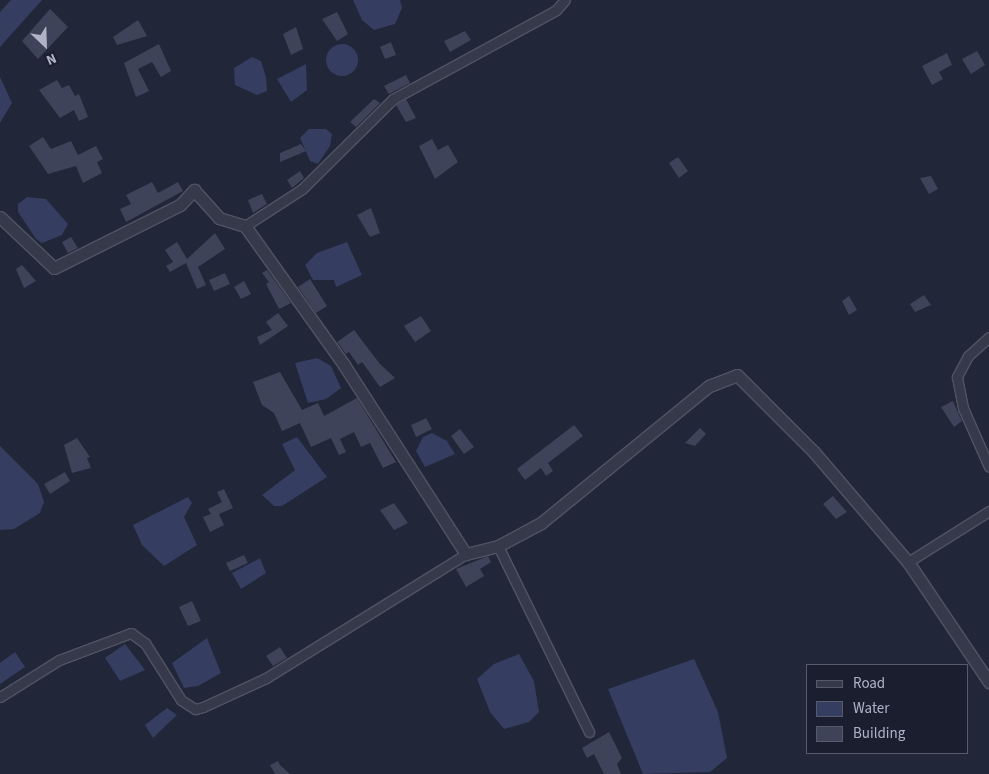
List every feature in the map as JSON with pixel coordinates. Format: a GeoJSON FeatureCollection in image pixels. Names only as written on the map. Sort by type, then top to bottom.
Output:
{"type":"FeatureCollection","features":[{"type":"Feature","properties":{"kind":"street"},"geometry":{"type":"LineString","coordinates":[[245,226],[302,189],[393,99],[556,10],[565,0]]}},
{"type":"Feature","properties":{"kind":"street"},"geometry":{"type":"LineString","coordinates":[[0,218],[54,268],[180,204],[194,190],[219,218],[245,226],[344,365],[466,554]]}},
{"type":"Feature","properties":{"kind":"street"},"geometry":{"type":"LineString","coordinates":[[989,337],[968,356],[958,377],[963,408],[989,467]]}},
{"type":"Feature","properties":{"kind":"street"},"geometry":{"type":"LineString","coordinates":[[0,697],[59,660],[131,633],[145,643],[181,700],[195,709],[203,707],[266,678],[466,554],[498,546],[549,517],[709,386],[737,375],[814,452],[908,562],[962,649],[989,682]]}},
{"type":"Feature","properties":{"kind":"street"},"geometry":{"type":"LineString","coordinates":[[908,562],[989,511]]}},
{"type":"Feature","properties":{"kind":"street"},"geometry":{"type":"LineString","coordinates":[[498,546],[589,732]]}},
{"type":"Feature","properties":{"kind":"water"},"geometry":{"type":"Polygon","coordinates":[[[11,0],[42,0],[0,47],[0,12],[11,0]]]}},
{"type":"Feature","properties":{"kind":"water"},"geometry":{"type":"Polygon","coordinates":[[[353,0],[400,0],[402,8],[395,24],[374,30],[362,20],[353,0]]]}},
{"type":"Feature","properties":{"kind":"water"},"geometry":{"type":"Polygon","coordinates":[[[342,44],[348,45],[353,49],[357,54],[357,66],[353,71],[348,75],[342,76],[336,75],[331,71],[327,66],[326,60],[327,54],[331,49],[336,45],[342,44]]]}},
{"type":"Feature","properties":{"kind":"water"},"geometry":{"type":"Polygon","coordinates":[[[252,57],[261,61],[266,77],[267,91],[257,95],[235,85],[234,68],[252,57]]]}},
{"type":"Feature","properties":{"kind":"water"},"geometry":{"type":"Polygon","coordinates":[[[306,64],[307,90],[291,102],[277,79],[306,64]]]}},
{"type":"Feature","properties":{"kind":"water"},"geometry":{"type":"Polygon","coordinates":[[[0,77],[12,103],[0,123],[0,77]]]}},
{"type":"Feature","properties":{"kind":"water"},"geometry":{"type":"Polygon","coordinates":[[[309,129],[326,129],[332,134],[330,146],[318,164],[310,161],[300,138],[309,129]]]}},
{"type":"Feature","properties":{"kind":"water"},"geometry":{"type":"Polygon","coordinates":[[[27,197],[46,199],[68,224],[62,235],[42,243],[36,239],[18,212],[18,204],[27,197]]]}},
{"type":"Feature","properties":{"kind":"water"},"geometry":{"type":"Polygon","coordinates":[[[347,242],[362,275],[336,287],[334,280],[313,280],[305,265],[317,253],[347,242]]]}},
{"type":"Feature","properties":{"kind":"water"},"geometry":{"type":"Polygon","coordinates":[[[317,358],[331,366],[341,388],[326,399],[308,403],[295,363],[317,358]]]}},
{"type":"Feature","properties":{"kind":"water"},"geometry":{"type":"Polygon","coordinates":[[[432,433],[447,441],[455,454],[425,467],[416,451],[423,437],[432,433]]]}},
{"type":"Feature","properties":{"kind":"water"},"geometry":{"type":"Polygon","coordinates":[[[297,437],[327,477],[282,506],[274,506],[262,495],[295,470],[282,444],[297,437]]]}},
{"type":"Feature","properties":{"kind":"water"},"geometry":{"type":"Polygon","coordinates":[[[0,446],[38,484],[44,502],[40,513],[14,529],[0,530],[0,446]]]}},
{"type":"Feature","properties":{"kind":"water"},"geometry":{"type":"Polygon","coordinates":[[[188,497],[192,503],[184,517],[197,545],[164,566],[142,545],[133,525],[188,497]]]}},
{"type":"Feature","properties":{"kind":"water"},"geometry":{"type":"Polygon","coordinates":[[[260,558],[266,573],[241,589],[232,573],[260,558]]]}},
{"type":"Feature","properties":{"kind":"water"},"geometry":{"type":"Polygon","coordinates":[[[207,638],[221,673],[198,686],[184,688],[172,663],[207,638]]]}},
{"type":"Feature","properties":{"kind":"water"},"geometry":{"type":"Polygon","coordinates":[[[125,644],[145,670],[120,681],[105,658],[125,644]]]}},
{"type":"Feature","properties":{"kind":"water"},"geometry":{"type":"Polygon","coordinates":[[[15,652],[25,667],[0,684],[0,663],[15,652]]]}},
{"type":"Feature","properties":{"kind":"water"},"geometry":{"type":"Polygon","coordinates":[[[519,654],[534,681],[539,712],[529,722],[504,729],[490,712],[477,679],[494,664],[519,654]]]}},
{"type":"Feature","properties":{"kind":"water"},"geometry":{"type":"Polygon","coordinates":[[[694,659],[718,712],[727,758],[710,772],[643,774],[608,689],[694,659]]]}},
{"type":"Feature","properties":{"kind":"water"},"geometry":{"type":"Polygon","coordinates":[[[167,708],[177,715],[153,738],[145,725],[167,708]]]}},
{"type":"Feature","properties":{"kind":"building"},"geometry":{"type":"Polygon","coordinates":[[[50,9],[68,27],[38,59],[22,41],[50,9]]]}},
{"type":"Feature","properties":{"kind":"building"},"geometry":{"type":"Polygon","coordinates":[[[337,12],[348,34],[337,41],[322,19],[337,12]]]}},
{"type":"Feature","properties":{"kind":"building"},"geometry":{"type":"Polygon","coordinates":[[[138,20],[147,36],[117,45],[113,37],[138,20]]]}},
{"type":"Feature","properties":{"kind":"building"},"geometry":{"type":"Polygon","coordinates":[[[296,27],[303,49],[291,55],[283,34],[296,27]]]}},
{"type":"Feature","properties":{"kind":"building"},"geometry":{"type":"Polygon","coordinates":[[[465,31],[471,40],[450,52],[444,41],[465,31]]]}},
{"type":"Feature","properties":{"kind":"building"},"geometry":{"type":"Polygon","coordinates":[[[391,42],[396,55],[385,59],[380,47],[391,42]]]}},
{"type":"Feature","properties":{"kind":"building"},"geometry":{"type":"Polygon","coordinates":[[[159,44],[171,71],[161,77],[152,62],[138,69],[149,91],[136,97],[124,63],[159,44]]]}},
{"type":"Feature","properties":{"kind":"building"},"geometry":{"type":"Polygon","coordinates":[[[977,51],[985,65],[971,74],[962,59],[977,51]]]}},
{"type":"Feature","properties":{"kind":"building"},"geometry":{"type":"Polygon","coordinates":[[[947,53],[952,65],[939,72],[943,79],[932,85],[922,66],[947,53]]]}},
{"type":"Feature","properties":{"kind":"building"},"geometry":{"type":"Polygon","coordinates":[[[406,75],[410,83],[389,94],[384,86],[406,75]]]}},
{"type":"Feature","properties":{"kind":"building"},"geometry":{"type":"Polygon","coordinates":[[[57,80],[62,88],[69,85],[75,96],[79,94],[88,117],[79,121],[74,110],[60,118],[39,90],[57,80]]]}},
{"type":"Feature","properties":{"kind":"building"},"geometry":{"type":"Polygon","coordinates":[[[374,99],[380,103],[356,127],[350,122],[374,99]]]}},
{"type":"Feature","properties":{"kind":"building"},"geometry":{"type":"Polygon","coordinates":[[[406,99],[416,118],[406,122],[396,105],[406,99]]]}},
{"type":"Feature","properties":{"kind":"building"},"geometry":{"type":"Polygon","coordinates":[[[43,137],[51,149],[71,141],[78,155],[96,146],[103,159],[97,162],[102,173],[83,183],[76,166],[48,174],[29,146],[43,137]]]}},
{"type":"Feature","properties":{"kind":"building"},"geometry":{"type":"Polygon","coordinates":[[[432,139],[438,150],[448,145],[458,162],[435,179],[419,146],[432,139]]]}},
{"type":"Feature","properties":{"kind":"building"},"geometry":{"type":"Polygon","coordinates":[[[301,144],[306,151],[280,162],[280,153],[301,144]]]}},
{"type":"Feature","properties":{"kind":"building"},"geometry":{"type":"Polygon","coordinates":[[[678,157],[688,171],[679,178],[669,163],[678,157]]]}},
{"type":"Feature","properties":{"kind":"building"},"geometry":{"type":"Polygon","coordinates":[[[300,171],[304,178],[292,188],[287,180],[300,171]]]}},
{"type":"Feature","properties":{"kind":"building"},"geometry":{"type":"Polygon","coordinates":[[[931,176],[938,189],[929,194],[920,178],[931,176]]]}},
{"type":"Feature","properties":{"kind":"building"},"geometry":{"type":"Polygon","coordinates":[[[152,182],[158,193],[178,182],[183,191],[126,222],[120,209],[131,204],[126,195],[152,182]]]}},
{"type":"Feature","properties":{"kind":"building"},"geometry":{"type":"Polygon","coordinates":[[[262,194],[267,204],[253,213],[248,200],[262,194]]]}},
{"type":"Feature","properties":{"kind":"building"},"geometry":{"type":"Polygon","coordinates":[[[371,208],[380,233],[370,237],[357,215],[371,208]]]}},
{"type":"Feature","properties":{"kind":"building"},"geometry":{"type":"Polygon","coordinates":[[[215,233],[225,249],[198,267],[206,285],[197,289],[186,263],[170,272],[166,266],[173,262],[165,250],[177,242],[187,259],[215,233]]]}},
{"type":"Feature","properties":{"kind":"building"},"geometry":{"type":"Polygon","coordinates":[[[71,237],[78,248],[68,253],[62,242],[71,237]]]}},
{"type":"Feature","properties":{"kind":"building"},"geometry":{"type":"Polygon","coordinates":[[[22,265],[36,281],[24,288],[16,269],[22,265]]]}},
{"type":"Feature","properties":{"kind":"building"},"geometry":{"type":"Polygon","coordinates":[[[267,270],[291,303],[279,309],[266,284],[269,282],[262,273],[267,270]]]}},
{"type":"Feature","properties":{"kind":"building"},"geometry":{"type":"Polygon","coordinates":[[[225,273],[230,284],[214,291],[209,280],[225,273]]]}},
{"type":"Feature","properties":{"kind":"building"},"geometry":{"type":"Polygon","coordinates":[[[310,279],[327,306],[316,313],[298,287],[310,279]]]}},
{"type":"Feature","properties":{"kind":"building"},"geometry":{"type":"Polygon","coordinates":[[[244,281],[251,294],[241,299],[234,287],[244,281]]]}},
{"type":"Feature","properties":{"kind":"building"},"geometry":{"type":"Polygon","coordinates":[[[924,295],[931,305],[915,312],[910,304],[924,295]]]}},
{"type":"Feature","properties":{"kind":"building"},"geometry":{"type":"Polygon","coordinates":[[[849,296],[857,310],[849,315],[842,301],[849,296]]]}},
{"type":"Feature","properties":{"kind":"building"},"geometry":{"type":"Polygon","coordinates":[[[278,313],[288,326],[260,345],[257,337],[272,330],[266,322],[278,313]]]}},
{"type":"Feature","properties":{"kind":"building"},"geometry":{"type":"Polygon","coordinates":[[[421,316],[431,331],[415,342],[404,326],[421,316]]]}},
{"type":"Feature","properties":{"kind":"building"},"geometry":{"type":"Polygon","coordinates":[[[354,330],[380,364],[395,378],[380,387],[362,362],[358,365],[349,352],[346,354],[337,342],[354,330]]]}},
{"type":"Feature","properties":{"kind":"building"},"geometry":{"type":"Polygon","coordinates":[[[280,372],[302,410],[318,403],[324,416],[357,398],[396,462],[383,468],[370,443],[361,447],[354,432],[340,439],[346,452],[339,455],[331,438],[311,447],[300,423],[282,431],[274,413],[262,405],[253,382],[280,372]]]}},
{"type":"Feature","properties":{"kind":"building"},"geometry":{"type":"Polygon","coordinates":[[[953,401],[962,421],[954,427],[941,407],[953,401]]]}},
{"type":"Feature","properties":{"kind":"building"},"geometry":{"type":"Polygon","coordinates":[[[426,418],[432,429],[416,437],[411,425],[426,418]]]}},
{"type":"Feature","properties":{"kind":"building"},"geometry":{"type":"Polygon","coordinates":[[[574,425],[583,436],[548,463],[553,471],[546,476],[541,468],[525,480],[517,469],[574,425]]]}},
{"type":"Feature","properties":{"kind":"building"},"geometry":{"type":"Polygon","coordinates":[[[700,428],[706,434],[695,446],[685,443],[700,428]]]}},
{"type":"Feature","properties":{"kind":"building"},"geometry":{"type":"Polygon","coordinates":[[[460,429],[474,447],[464,454],[451,436],[460,429]]]}},
{"type":"Feature","properties":{"kind":"building"},"geometry":{"type":"Polygon","coordinates":[[[77,438],[90,457],[87,458],[91,468],[72,473],[64,445],[77,438]]]}},
{"type":"Feature","properties":{"kind":"building"},"geometry":{"type":"Polygon","coordinates":[[[65,472],[70,481],[50,494],[44,484],[65,472]]]}},
{"type":"Feature","properties":{"kind":"building"},"geometry":{"type":"Polygon","coordinates":[[[224,489],[233,508],[219,514],[224,525],[210,532],[203,517],[211,514],[208,509],[222,502],[217,492],[224,489]]]}},
{"type":"Feature","properties":{"kind":"building"},"geometry":{"type":"Polygon","coordinates":[[[833,496],[847,512],[836,519],[823,504],[833,496]]]}},
{"type":"Feature","properties":{"kind":"building"},"geometry":{"type":"Polygon","coordinates":[[[394,503],[408,523],[394,530],[380,510],[394,503]]]}},
{"type":"Feature","properties":{"kind":"building"},"geometry":{"type":"Polygon","coordinates":[[[244,555],[248,563],[230,571],[226,563],[244,555]]]}},
{"type":"Feature","properties":{"kind":"building"},"geometry":{"type":"Polygon","coordinates":[[[488,556],[491,562],[480,569],[484,576],[466,587],[456,569],[488,556]]]}},
{"type":"Feature","properties":{"kind":"building"},"geometry":{"type":"Polygon","coordinates":[[[192,601],[201,621],[188,626],[179,607],[192,601]]]}},
{"type":"Feature","properties":{"kind":"building"},"geometry":{"type":"Polygon","coordinates":[[[280,647],[287,658],[273,666],[266,656],[280,647]]]}},
{"type":"Feature","properties":{"kind":"building"},"geometry":{"type":"Polygon","coordinates":[[[609,732],[622,758],[617,764],[621,774],[604,774],[594,754],[587,758],[582,748],[609,732]]]}},
{"type":"Feature","properties":{"kind":"building"},"geometry":{"type":"Polygon","coordinates":[[[278,761],[290,774],[275,774],[270,765],[278,761]]]}}]}
